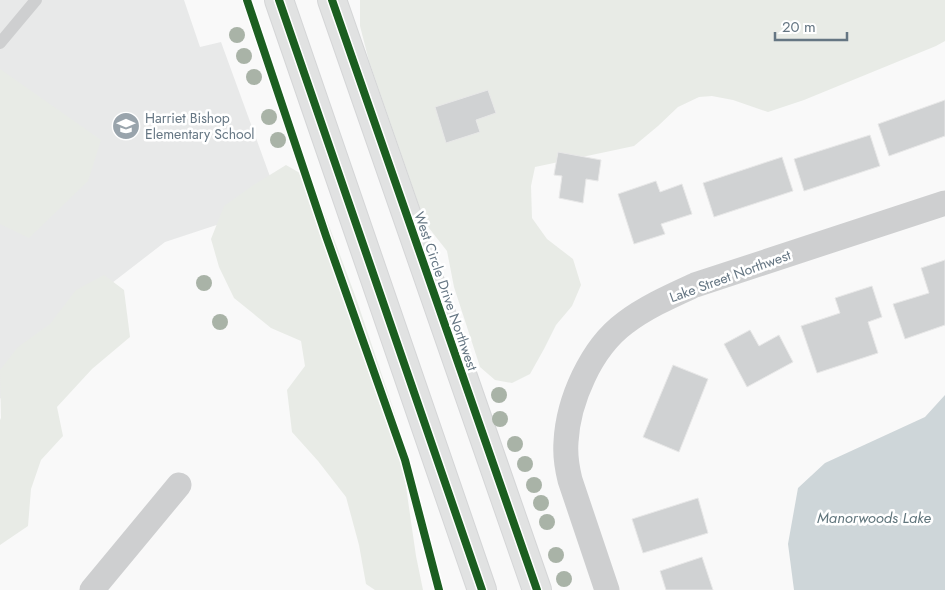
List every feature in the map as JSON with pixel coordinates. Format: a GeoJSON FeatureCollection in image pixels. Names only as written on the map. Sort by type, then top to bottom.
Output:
{"type":"FeatureCollection","features":[{"type":"Feature","properties":{"kind":"main road"},"geometry":{"type":"LineString","coordinates":[[279,0],[482,590]]}},
{"type":"Feature","properties":{"kind":"main road","name":"West Circle Drive Northwest"},"geometry":{"type":"LineString","coordinates":[[332,0],[537,590]]}},
{"type":"Feature","properties":{"kind":"street","name":"Lake Street Northwest"},"geometry":{"type":"LineString","coordinates":[[607,590],[570,480],[566,462],[566,442],[570,416],[577,391],[590,364],[604,342],[624,323],[695,285],[945,203]]}},
{"type":"Feature","properties":{"kind":"street"},"geometry":{"type":"LineString","coordinates":[[92,590],[179,485]]}},
{"type":"Feature","properties":{"kind":"lane"},"geometry":{"type":"LineString","coordinates":[[0,43],[36,0]]}},
{"type":"Feature","properties":{"kind":"shaded area","name":"Harriet Bishop Elementary School"},"geometry":{"type":"Polygon","coordinates":[[[0,0],[184,0],[200,47],[221,42],[280,204],[165,242],[55,327],[0,399],[0,0]]]}},
{"type":"Feature","properties":{"kind":"shaded area"},"geometry":{"type":"Polygon","coordinates":[[[360,0],[945,0],[945,41],[804,100],[768,112],[733,100],[712,96],[699,97],[678,107],[634,146],[535,167],[531,186],[532,218],[547,239],[573,259],[581,285],[572,306],[556,325],[530,374],[512,383],[495,380],[480,367],[454,287],[447,251],[425,223],[369,61],[360,26],[360,0]]]}},
{"type":"Feature","properties":{"kind":"shaded area"},"geometry":{"type":"Polygon","coordinates":[[[0,69],[101,140],[88,181],[29,238],[0,224],[0,69]]]}},
{"type":"Feature","properties":{"kind":"shaded area"},"geometry":{"type":"Polygon","coordinates":[[[286,165],[312,180],[356,298],[396,417],[416,556],[423,590],[375,590],[366,584],[359,545],[346,497],[292,432],[287,390],[305,366],[301,341],[271,328],[234,298],[219,267],[211,239],[224,206],[286,165]]]}},
{"type":"Feature","properties":{"kind":"shaded area"},"geometry":{"type":"Polygon","coordinates":[[[104,275],[124,290],[130,337],[92,369],[57,407],[63,436],[41,460],[31,489],[28,526],[0,545],[0,370],[18,347],[50,324],[76,290],[104,275]]]}},
{"type":"Feature","properties":{"kind":"water","name":"Manorwoods Lake"},"geometry":{"type":"Polygon","coordinates":[[[945,395],[945,590],[794,590],[788,544],[798,488],[825,463],[925,417],[945,395]]]}},
{"type":"Feature","properties":{"kind":"building"},"geometry":{"type":"Polygon","coordinates":[[[488,90],[496,113],[476,120],[480,132],[446,143],[435,107],[488,90]]]}},
{"type":"Feature","properties":{"kind":"building"},"geometry":{"type":"Polygon","coordinates":[[[945,100],[945,136],[889,156],[878,124],[945,100]]]}},
{"type":"Feature","properties":{"kind":"building"},"geometry":{"type":"Polygon","coordinates":[[[870,135],[880,166],[804,191],[794,159],[870,135]]]}},
{"type":"Feature","properties":{"kind":"building"},"geometry":{"type":"Polygon","coordinates":[[[558,152],[601,160],[598,181],[586,179],[583,203],[559,198],[562,176],[554,175],[558,152]]]}},
{"type":"Feature","properties":{"kind":"building"},"geometry":{"type":"Polygon","coordinates":[[[782,157],[793,191],[714,217],[703,183],[782,157]]]}},
{"type":"Feature","properties":{"kind":"building"},"geometry":{"type":"Polygon","coordinates":[[[656,181],[660,192],[682,184],[692,214],[661,224],[665,234],[634,244],[618,194],[656,181]]]}},
{"type":"Feature","properties":{"kind":"building"},"geometry":{"type":"Polygon","coordinates":[[[945,260],[945,325],[905,339],[893,304],[929,293],[921,268],[945,260]]]}},
{"type":"Feature","properties":{"kind":"building"},"geometry":{"type":"Polygon","coordinates":[[[872,286],[882,317],[868,322],[878,353],[817,373],[801,326],[840,313],[835,298],[872,286]]]}},
{"type":"Feature","properties":{"kind":"building"},"geometry":{"type":"Polygon","coordinates":[[[750,330],[759,346],[779,335],[793,362],[747,387],[724,344],[750,330]]]}},
{"type":"Feature","properties":{"kind":"building"},"geometry":{"type":"Polygon","coordinates":[[[673,365],[708,379],[679,452],[643,437],[673,365]]]}},
{"type":"Feature","properties":{"kind":"building"},"geometry":{"type":"Polygon","coordinates":[[[698,498],[708,533],[643,553],[632,519],[698,498]]]}},
{"type":"Feature","properties":{"kind":"building"},"geometry":{"type":"Polygon","coordinates":[[[702,557],[713,590],[666,590],[660,571],[702,557]]]}},
{"type":"Feature","properties":{"kind":"cycle path"},"geometry":{"type":"LineString","coordinates":[[247,0],[326,236],[405,460],[439,590]]}},
{"type":"Feature","properties":{"kind":"cycle path"},"geometry":{"type":"LineString","coordinates":[[279,0],[482,590]]}},
{"type":"Feature","properties":{"kind":"cycle path"},"geometry":{"type":"LineString","coordinates":[[332,0],[537,590]]}},
{"type":"Feature","properties":{"kind":"place","name":"Harriet Bishop Elementary School"},"geometry":{"type":"Point","coordinates":[126,126]}}]}
